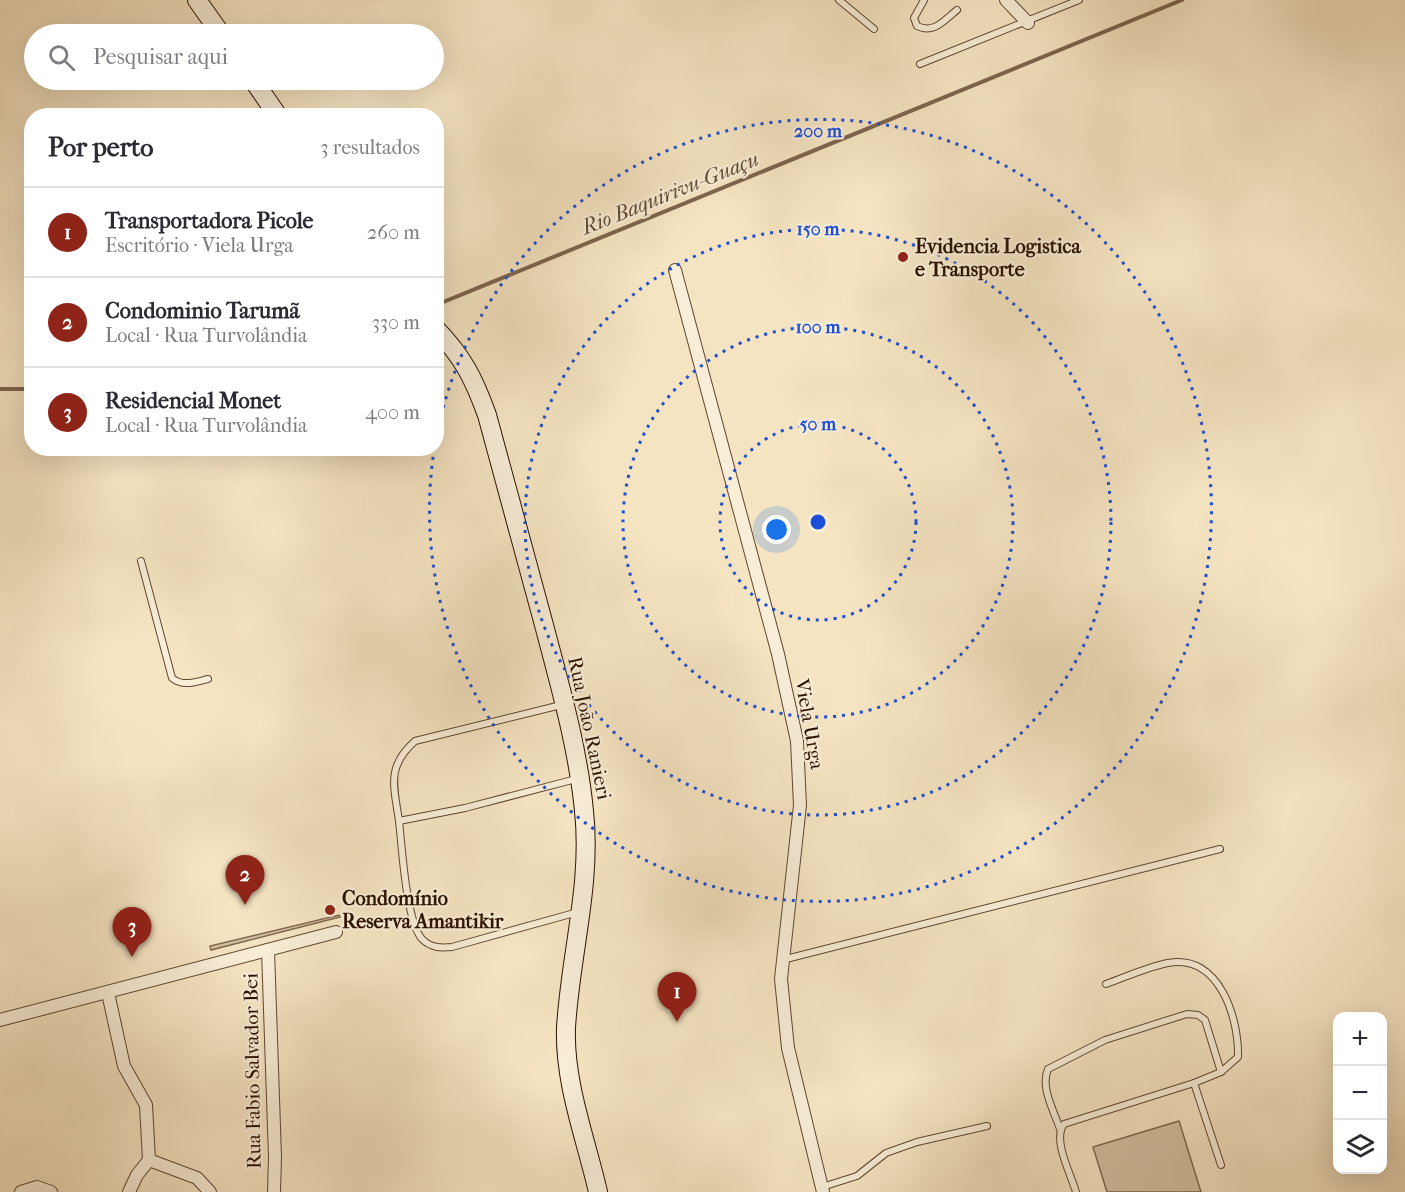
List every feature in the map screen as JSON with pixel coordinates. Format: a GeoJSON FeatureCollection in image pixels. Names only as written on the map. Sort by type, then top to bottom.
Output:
{"type":"FeatureCollection","features":[{"type":"Feature","properties":{"kind":"street"},"geometry":{"type":"LineString","coordinates":[[196,0],[214,24]]}},
{"type":"Feature","properties":{"kind":"street"},"geometry":{"type":"LineString","coordinates":[[1006,0],[1028,22]]}},
{"type":"Feature","properties":{"kind":"street"},"geometry":{"type":"LineString","coordinates":[[260,90],[272,108]]}},
{"type":"Feature","properties":{"kind":"street","name":"Viela Urga"},"geometry":{"type":"LineString","coordinates":[[675,270],[778,654],[797,741],[800,805],[782,961],[783,1006],[788,1048],[822,1190]]}},
{"type":"Feature","properties":{"kind":"street","name":"Rua João Ranieri"},"geometry":{"type":"LineString","coordinates":[[444,338],[473,376],[487,415],[565,704],[580,778],[585,813],[581,911],[566,1029],[573,1092],[598,1192]]}},
{"type":"Feature","properties":{"kind":"street"},"geometry":{"type":"LineString","coordinates":[[0,1020],[336,932]]}},
{"type":"Feature","properties":{"kind":"street","name":"Rua Fabio Salvador Bei"},"geometry":{"type":"LineString","coordinates":[[268,950],[274,1192]]}},
{"type":"Feature","properties":{"kind":"street"},"geometry":{"type":"LineString","coordinates":[[108,993],[124,1066],[146,1105],[149,1160],[137,1175],[129,1192]]}},
{"type":"Feature","properties":{"kind":"street"},"geometry":{"type":"LineString","coordinates":[[149,1160],[197,1178],[210,1192]]}},
{"type":"Feature","properties":{"kind":"street"},"geometry":{"type":"LineString","coordinates":[[21,1192],[37,1187],[51,1192]]}},
{"type":"Feature","properties":{"kind":"lane"},"geometry":{"type":"LineString","coordinates":[[839,0],[874,29]]}},
{"type":"Feature","properties":{"kind":"lane"},"geometry":{"type":"LineString","coordinates":[[924,0],[914,18],[917,26],[926,30],[933,30],[957,10]]}},
{"type":"Feature","properties":{"kind":"lane"},"geometry":{"type":"LineString","coordinates":[[920,64],[1079,0]]}},
{"type":"Feature","properties":{"kind":"lane"},"geometry":{"type":"LineString","coordinates":[[141,561],[172,678],[179,684],[208,679]]}},
{"type":"Feature","properties":{"kind":"lane"},"geometry":{"type":"LineString","coordinates":[[565,704],[416,741],[401,754],[393,776],[406,895],[421,938],[437,948],[452,947],[581,911]]}},
{"type":"Feature","properties":{"kind":"lane"},"geometry":{"type":"LineString","coordinates":[[399,821],[465,808],[580,778]]}},
{"type":"Feature","properties":{"kind":"lane"},"geometry":{"type":"LineString","coordinates":[[782,961],[1220,849]]}},
{"type":"Feature","properties":{"kind":"lane"},"geometry":{"type":"LineString","coordinates":[[1060,1129],[1064,1124],[1194,1083],[1221,1072],[1238,1057],[1239,1041],[1231,1008],[1212,975],[1192,964],[1170,963],[1106,984]]}},
{"type":"Feature","properties":{"kind":"lane"},"geometry":{"type":"LineString","coordinates":[[1076,1192],[1060,1140],[1060,1129],[1045,1086],[1048,1069],[1105,1040],[1187,1014],[1198,1015],[1205,1020],[1221,1072]]}},
{"type":"Feature","properties":{"kind":"lane"},"geometry":{"type":"LineString","coordinates":[[1194,1083],[1221,1165]]}},
{"type":"Feature","properties":{"kind":"lane"},"geometry":{"type":"LineString","coordinates":[[822,1190],[857,1176],[886,1153],[917,1142],[987,1126]]}},
{"type":"Feature","properties":{"kind":"shaded area"},"geometry":{"type":"Polygon","coordinates":[[[339,915],[340,917],[211,950],[210,946],[339,915]]]}},
{"type":"Feature","properties":{"kind":"shaded area"},"geometry":{"type":"Polygon","coordinates":[[[1179,1121],[1201,1192],[1107,1192],[1093,1147],[1179,1121]]]}},
{"type":"Feature","properties":{"kind":"waterway","name":"Rio Baquirivu-Guaçu"},"geometry":{"type":"LineString","coordinates":[[444,302],[1182,0]]}},
{"type":"Feature","properties":{"kind":"waterway","name":"Rio Baquirivu-Guaçu"},"geometry":{"type":"LineString","coordinates":[[0,389],[24,389]]}},
{"type":"Feature","properties":{"kind":"place","name":"Evidencia Logistica e Transporte"},"geometry":{"type":"Point","coordinates":[903,257]}},
{"type":"Feature","properties":{"kind":"place","name":"Condominio Tarumã"},"geometry":{"type":"Point","coordinates":[245,905]}},
{"type":"Feature","properties":{"kind":"place","name":"Condomínio Reserva Amantikir"},"geometry":{"type":"Point","coordinates":[330,910]}},
{"type":"Feature","properties":{"kind":"place","name":"Residencial Monet"},"geometry":{"type":"Point","coordinates":[132,957]}},
{"type":"Feature","properties":{"kind":"place","name":"Transportadora Picole"},"geometry":{"type":"Point","coordinates":[677,1022]}}]}
